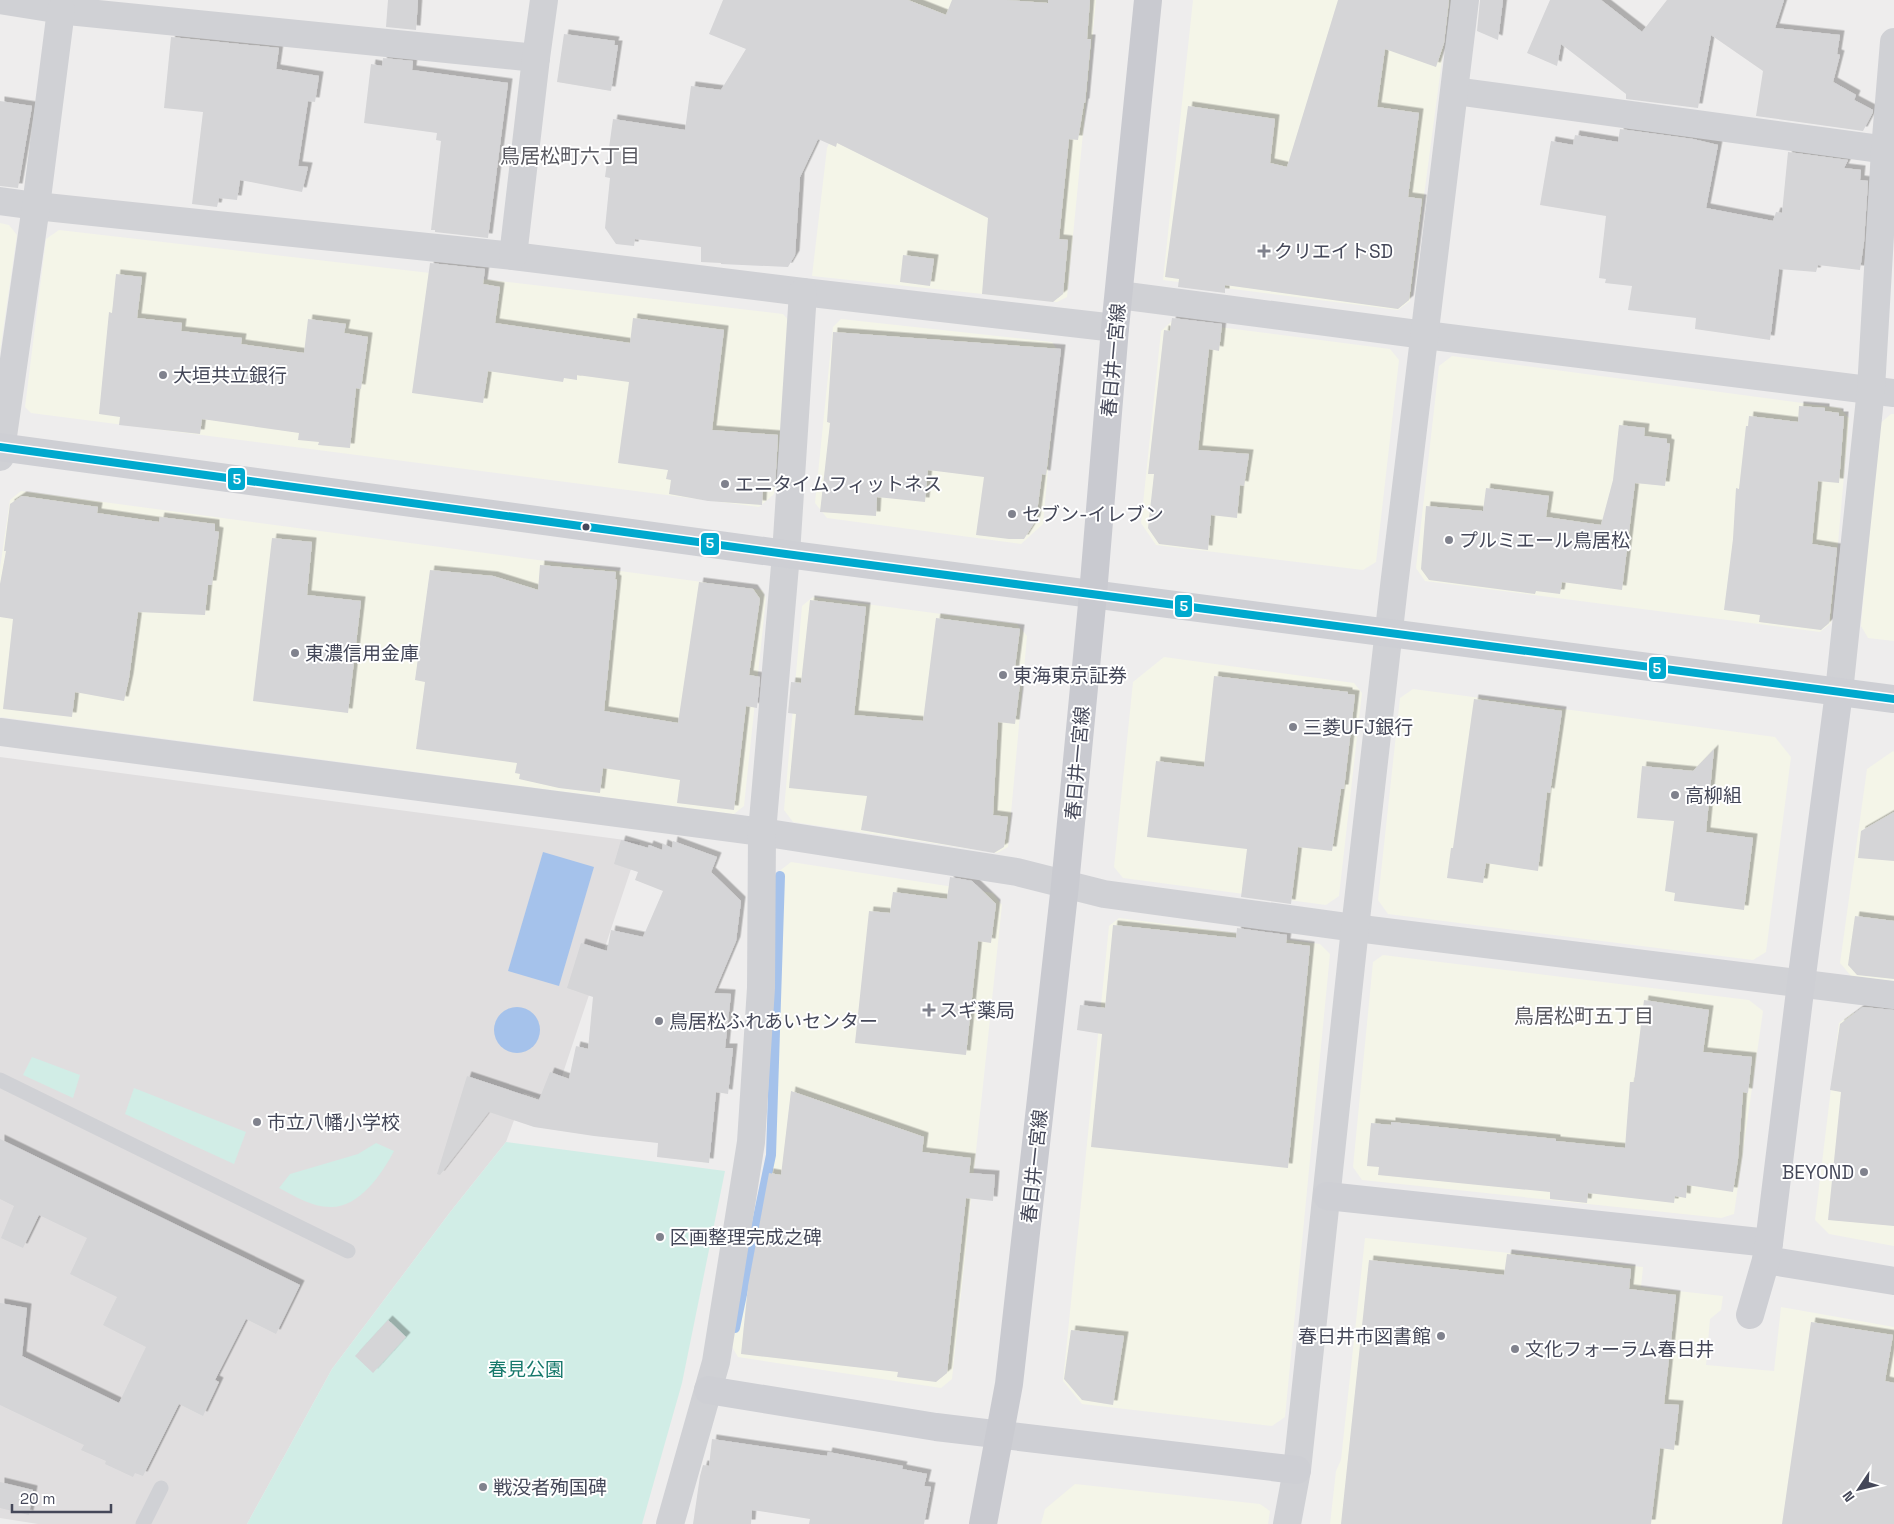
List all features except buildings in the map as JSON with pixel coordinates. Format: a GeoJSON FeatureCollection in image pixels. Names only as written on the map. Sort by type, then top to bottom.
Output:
{"type":"FeatureCollection","features":[{"type":"Feature","properties":{"kind":"main road","name":"春日井一宮線"},"geometry":{"type":"LineString","coordinates":[[983,1524],[1009,1384],[1065,884],[1093,594],[1118,295],[1148,0]]}},
{"type":"Feature","properties":{"kind":"main road"},"geometry":{"type":"LineString","coordinates":[[0,450],[1894,699]]}},
{"type":"Feature","properties":{"kind":"main road"},"geometry":{"type":"LineString","coordinates":[[1750,1315],[1768,1251],[1800,983],[1839,692]]}},
{"type":"Feature","properties":{"kind":"main road"},"geometry":{"type":"LineString","coordinates":[[1327,1196],[1768,1251],[1894,1281]]}},
{"type":"Feature","properties":{"kind":"main road"},"geometry":{"type":"LineString","coordinates":[[708,1390],[936,1427],[1297,1470]]}},
{"type":"Feature","properties":{"kind":"street"},"geometry":{"type":"LineString","coordinates":[[0,0],[61,10],[536,58]]}},
{"type":"Feature","properties":{"kind":"street"},"geometry":{"type":"LineString","coordinates":[[513,256],[544,0]]}},
{"type":"Feature","properties":{"kind":"street"},"geometry":{"type":"LineString","coordinates":[[1287,1524],[1297,1470],[1354,928],[1388,633],[1466,0]]}},
{"type":"Feature","properties":{"kind":"street"},"geometry":{"type":"LineString","coordinates":[[0,450],[36,206],[61,10]]}},
{"type":"Feature","properties":{"kind":"street"},"geometry":{"type":"LineString","coordinates":[[1839,692],[1882,391],[1894,42]]}},
{"type":"Feature","properties":{"kind":"street"},"geometry":{"type":"LineString","coordinates":[[1454,91],[1890,150]]}},
{"type":"Feature","properties":{"kind":"street"},"geometry":{"type":"LineString","coordinates":[[0,201],[513,256],[1115,328]]}},
{"type":"Feature","properties":{"kind":"street"},"geometry":{"type":"LineString","coordinates":[[670,1524],[716,1362],[751,1142],[761,988],[762,832],[786,554],[803,292]]}},
{"type":"Feature","properties":{"kind":"street"},"geometry":{"type":"LineString","coordinates":[[1118,295],[1882,391]]}},
{"type":"Feature","properties":{"kind":"street"},"geometry":{"type":"LineString","coordinates":[[0,732],[762,832],[1017,872],[1104,894],[1354,928],[1894,995]]}},
{"type":"Feature","properties":{"kind":"lane"},"geometry":{"type":"LineString","coordinates":[[0,1080],[348,1251]]}},
{"type":"Feature","properties":{"kind":"lane"},"geometry":{"type":"LineString","coordinates":[[143,1524],[161,1488]]}},
{"type":"Feature","properties":{"kind":"shaded area"},"geometry":{"type":"Polygon","coordinates":[[[895,0],[1096,0],[1067,297],[1057,302],[812,276],[827,148],[895,0]]]}},
{"type":"Feature","properties":{"kind":"shaded area"},"geometry":{"type":"Polygon","coordinates":[[[1193,0],[1450,0],[1410,301],[1398,310],[1163,280],[1193,0]]]}},
{"type":"Feature","properties":{"kind":"shaded area"},"geometry":{"type":"Polygon","coordinates":[[[0,223],[9,225],[17,235],[0,352],[0,223]]]}},
{"type":"Feature","properties":{"kind":"shaded area"},"geometry":{"type":"Polygon","coordinates":[[[59,230],[783,314],[792,324],[774,494],[759,507],[31,413],[25,407],[46,239],[59,230]]]}},
{"type":"Feature","properties":{"kind":"shaded area"},"geometry":{"type":"Polygon","coordinates":[[[841,319],[1052,342],[1059,352],[1043,524],[1021,544],[827,518],[815,503],[833,327],[841,319]]]}},
{"type":"Feature","properties":{"kind":"shaded area"},"geometry":{"type":"Polygon","coordinates":[[[1172,321],[1390,349],[1399,360],[1376,562],[1363,570],[1156,545],[1141,523],[1161,331],[1172,321]]]}},
{"type":"Feature","properties":{"kind":"shaded area"},"geometry":{"type":"Polygon","coordinates":[[[1452,356],[1840,408],[1849,418],[1831,623],[1820,632],[1425,581],[1416,568],[1439,366],[1452,356]]]}},
{"type":"Feature","properties":{"kind":"shaded area"},"geometry":{"type":"Polygon","coordinates":[[[1891,414],[1894,414],[1894,641],[1868,638],[1861,626],[1878,425],[1891,414]]]}},
{"type":"Feature","properties":{"kind":"shaded area"},"geometry":{"type":"Polygon","coordinates":[[[21,491],[762,590],[766,598],[744,806],[734,814],[0,717],[0,568],[10,500],[21,491]]]}},
{"type":"Feature","properties":{"kind":"shaded area"},"geometry":{"type":"Polygon","coordinates":[[[813,597],[1017,624],[1027,636],[1008,847],[997,853],[793,822],[784,810],[802,606],[813,597]]]}},
{"type":"Feature","properties":{"kind":"shaded area"},"geometry":{"type":"Polygon","coordinates":[[[1164,657],[1354,683],[1362,693],[1339,896],[1326,905],[1123,878],[1114,867],[1133,682],[1164,657]]]}},
{"type":"Feature","properties":{"kind":"shaded area"},"geometry":{"type":"Polygon","coordinates":[[[1413,689],[1775,737],[1791,757],[1766,952],[1753,960],[1388,914],[1378,900],[1400,698],[1413,689]]]}},
{"type":"Feature","properties":{"kind":"shaded area"},"geometry":{"type":"Polygon","coordinates":[[[1893,751],[1894,981],[1851,976],[1840,963],[1867,769],[1893,751]]]}},
{"type":"Feature","properties":{"kind":"shaded area","name":"市立八幡小学校"},"geometry":{"type":"Polygon","coordinates":[[[0,757],[640,842],[553,1103],[524,1093],[506,1142],[451,1211],[332,1369],[247,1524],[38,1524],[0,1518],[0,757]]]}},
{"type":"Feature","properties":{"kind":"shaded area"},"geometry":{"type":"Polygon","coordinates":[[[791,862],[993,893],[1002,905],[952,1379],[941,1388],[738,1357],[731,1345],[731,1331],[768,1148],[777,873],[791,862]]]}},
{"type":"Feature","properties":{"kind":"shaded area"},"geometry":{"type":"Polygon","coordinates":[[[1119,918],[1320,944],[1330,954],[1285,1417],[1272,1426],[1082,1404],[1063,1381],[1109,926],[1119,918]]]}},
{"type":"Feature","properties":{"kind":"shaded area"},"geometry":{"type":"Polygon","coordinates":[[[1383,955],[1749,1000],[1763,1011],[1734,1214],[1721,1218],[1362,1180],[1353,1167],[1373,962],[1383,955]]]}},
{"type":"Feature","properties":{"kind":"shaded area"},"geometry":{"type":"Polygon","coordinates":[[[1853,1013],[1894,1019],[1894,1246],[1829,1234],[1815,1220],[1839,1023],[1853,1013]]]}},
{"type":"Feature","properties":{"kind":"shaded area"},"geometry":{"type":"Polygon","coordinates":[[[1365,1238],[1643,1267],[1641,1287],[1723,1296],[1721,1310],[1710,1319],[1706,1365],[1774,1371],[1781,1307],[1894,1327],[1894,1524],[1330,1524],[1336,1471],[1341,1460],[1365,1238]]]}},
{"type":"Feature","properties":{"kind":"shaded area"},"geometry":{"type":"Polygon","coordinates":[[[1075,1484],[1260,1504],[1270,1511],[1268,1524],[1041,1524],[1045,1509],[1075,1484]]]}},
{"type":"Feature","properties":{"kind":"green space"},"geometry":{"type":"Polygon","coordinates":[[[32,1057],[80,1075],[73,1098],[23,1075],[32,1057]]]}},
{"type":"Feature","properties":{"kind":"green space"},"geometry":{"type":"Polygon","coordinates":[[[134,1088],[246,1132],[234,1164],[125,1114],[134,1088]]]}},
{"type":"Feature","properties":{"kind":"green space","name":"春見公園"},"geometry":{"type":"Polygon","coordinates":[[[506,1142],[725,1171],[682,1383],[642,1524],[247,1524],[332,1369],[451,1211],[506,1142]]]}},
{"type":"Feature","properties":{"kind":"green space"},"geometry":{"type":"Polygon","coordinates":[[[376,1143],[394,1151],[376,1179],[360,1196],[351,1202],[341,1206],[323,1207],[303,1200],[279,1188],[290,1174],[358,1154],[376,1143]]]}},
{"type":"Feature","properties":{"kind":"water"},"geometry":{"type":"Polygon","coordinates":[[[543,852],[594,867],[559,986],[508,971],[543,852]]]}},
{"type":"Feature","properties":{"kind":"water"},"geometry":{"type":"Polygon","coordinates":[[[512,1007],[522,1007],[536,1017],[540,1030],[536,1043],[530,1049],[522,1053],[512,1053],[498,1043],[494,1035],[494,1025],[504,1011],[512,1007]]]}},
{"type":"Feature","properties":{"kind":"waterway"},"geometry":{"type":"LineString","coordinates":[[735,1328],[771,1155],[780,876]]}},
{"type":"Feature","properties":{"kind":"transit line","name":"5"},"geometry":{"type":"LineString","coordinates":[[0,447],[786,554],[1894,699]]}},
{"type":"Feature","properties":{"kind":"place","name":"クリエイトSD"},"geometry":{"type":"Point","coordinates":[1264,251]}},
{"type":"Feature","properties":{"kind":"place","name":"大垣共立銀行"},"geometry":{"type":"Point","coordinates":[163,375]}},
{"type":"Feature","properties":{"kind":"place","name":"エニタイムフィットネス"},"geometry":{"type":"Point","coordinates":[725,484]}},
{"type":"Feature","properties":{"kind":"place","name":"セブン-イレブン"},"geometry":{"type":"Point","coordinates":[1012,514]}},
{"type":"Feature","properties":{"kind":"place","name":"プルミエール鳥居松"},"geometry":{"type":"Point","coordinates":[1449,540]}},
{"type":"Feature","properties":{"kind":"place","name":"東濃信用金庫"},"geometry":{"type":"Point","coordinates":[295,653]}},
{"type":"Feature","properties":{"kind":"place","name":"東海東京証券"},"geometry":{"type":"Point","coordinates":[1003,675]}},
{"type":"Feature","properties":{"kind":"place","name":"三菱UFJ銀行"},"geometry":{"type":"Point","coordinates":[1293,727]}},
{"type":"Feature","properties":{"kind":"place","name":"高柳組"},"geometry":{"type":"Point","coordinates":[1675,795]}},
{"type":"Feature","properties":{"kind":"place","name":"スギ薬局"},"geometry":{"type":"Point","coordinates":[929,1010]}},
{"type":"Feature","properties":{"kind":"place","name":"鳥居松ふれあいセンター"},"geometry":{"type":"Point","coordinates":[659,1021]}},
{"type":"Feature","properties":{"kind":"place","name":"市立八幡小学校"},"geometry":{"type":"Point","coordinates":[257,1122]}},
{"type":"Feature","properties":{"kind":"place","name":"BEYOND"},"geometry":{"type":"Point","coordinates":[1864,1172]}},
{"type":"Feature","properties":{"kind":"place","name":"区画整理完成之碑"},"geometry":{"type":"Point","coordinates":[660,1237]}},
{"type":"Feature","properties":{"kind":"place","name":"春日井市図書館"},"geometry":{"type":"Point","coordinates":[1441,1336]}},
{"type":"Feature","properties":{"kind":"place","name":"文化フォーラム春日井"},"geometry":{"type":"Point","coordinates":[1515,1349]}},
{"type":"Feature","properties":{"kind":"place","name":"戦没者殉国碑"},"geometry":{"type":"Point","coordinates":[483,1487]}},
{"type":"Feature","properties":{"kind":"district","name":"鳥居松町六丁目"},"geometry":{"type":"Point","coordinates":[570,156]}},
{"type":"Feature","properties":{"kind":"district","name":"鳥居松町五丁目"},"geometry":{"type":"Point","coordinates":[1584,1016]}}]}
